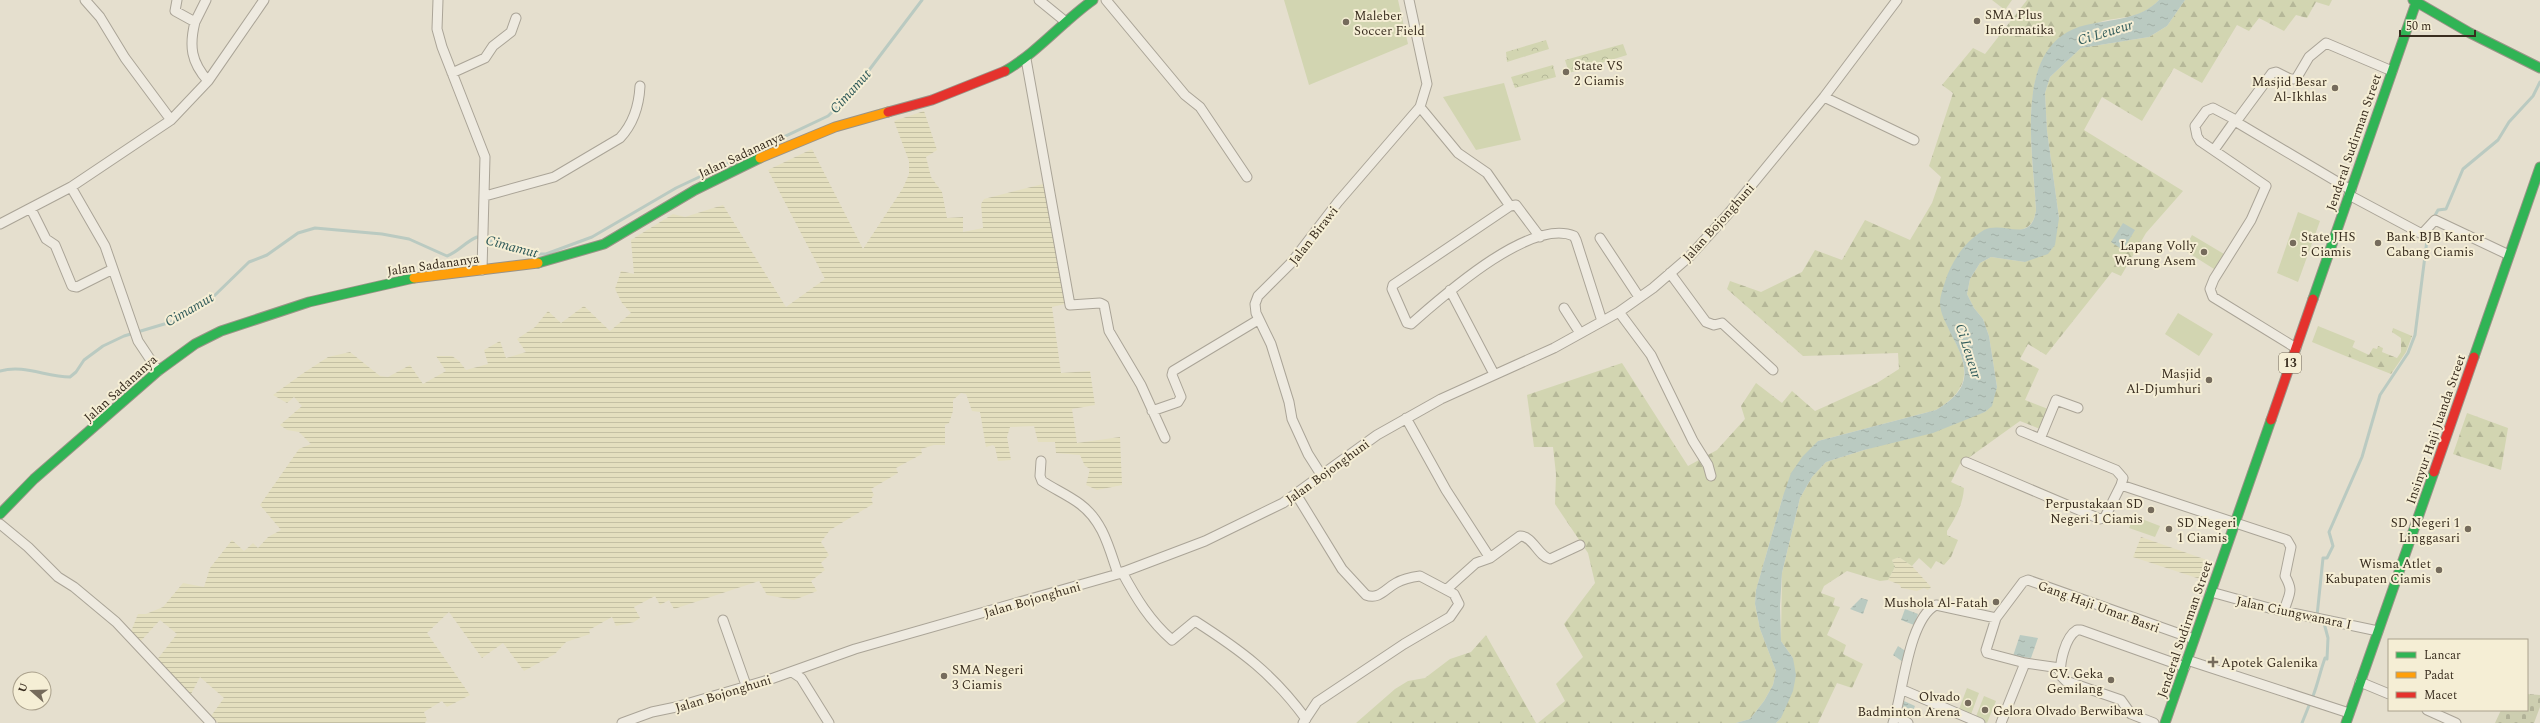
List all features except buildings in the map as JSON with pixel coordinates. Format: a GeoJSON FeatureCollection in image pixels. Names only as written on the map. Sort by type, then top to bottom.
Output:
{"type":"FeatureCollection","features":[{"type":"Feature","properties":{"kind":"main road","name":"Jalan Sadananya"},"geometry":{"type":"LineString","coordinates":[[0,514],[34,479],[158,372],[195,344],[221,331],[309,302],[390,282],[432,274],[535,264],[604,244],[695,190],[745,164],[835,127],[932,100],[1002,73],[1026,59],[1066,22],[1093,0]]}},
{"type":"Feature","properties":{"kind":"main road"},"geometry":{"type":"LineString","coordinates":[[2415,1],[2470,33],[2540,68]]}},
{"type":"Feature","properties":{"kind":"main road","name":"Jenderal Sudirman Street"},"geometry":{"type":"LineString","coordinates":[[2165,723],[2415,1]]}},
{"type":"Feature","properties":{"kind":"main road","name":"Insinyur Haji Juanda Street"},"geometry":{"type":"LineString","coordinates":[[2346,723],[2509,256],[2537,182],[2540,167]]}},
{"type":"Feature","properties":{"kind":"street"},"geometry":{"type":"LineString","coordinates":[[177,0],[175,11],[195,22]]}},
{"type":"Feature","properties":{"kind":"street"},"geometry":{"type":"LineString","coordinates":[[206,0],[195,22],[192,51],[194,62],[208,81]]}},
{"type":"Feature","properties":{"kind":"street"},"geometry":{"type":"LineString","coordinates":[[0,224],[71,187],[172,120],[208,81],[264,0]]}},
{"type":"Feature","properties":{"kind":"street"},"geometry":{"type":"LineString","coordinates":[[438,0],[437,29],[452,73],[485,157],[482,270]]}},
{"type":"Feature","properties":{"kind":"street"},"geometry":{"type":"LineString","coordinates":[[1039,0],[1066,22]]}},
{"type":"Feature","properties":{"kind":"street"},"geometry":{"type":"LineString","coordinates":[[1106,0],[1185,95],[1200,107],[1247,177]]}},
{"type":"Feature","properties":{"kind":"street","name":"Jalan Birawi"},"geometry":{"type":"LineString","coordinates":[[1322,476],[1308,454],[1292,419],[1289,402],[1271,344],[1258,320],[1255,304],[1258,296],[1291,263],[1338,202],[1420,107],[1427,84],[1409,0]]}},
{"type":"Feature","properties":{"kind":"street","name":"Jalan Bojonghuni"},"geometry":{"type":"LineString","coordinates":[[622,723],[792,672],[855,649],[1120,573],[1217,536],[1283,503],[1377,435],[1406,418],[1494,374],[1530,359],[1619,312],[1639,298],[1690,256],[1728,214],[1824,97],[1897,0]]}},
{"type":"Feature","properties":{"kind":"street"},"geometry":{"type":"LineString","coordinates":[[87,1],[100,17],[125,58],[172,120]]}},
{"type":"Feature","properties":{"kind":"street"},"geometry":{"type":"LineString","coordinates":[[452,73],[482,61],[493,46],[508,35],[516,18]]}},
{"type":"Feature","properties":{"kind":"street"},"geometry":{"type":"LineString","coordinates":[[2214,150],[2272,73],[2276,72],[2290,79],[2296,79],[2309,57],[2326,42],[2392,71]]}},
{"type":"Feature","properties":{"kind":"street"},"geometry":{"type":"LineString","coordinates":[[1026,59],[1070,305],[1100,303],[1104,305],[1109,331],[1140,384],[1165,438]]}},
{"type":"Feature","properties":{"kind":"street"},"geometry":{"type":"LineString","coordinates":[[485,196],[554,177],[620,138],[629,129],[639,103],[640,86]]}},
{"type":"Feature","properties":{"kind":"street"},"geometry":{"type":"LineString","coordinates":[[1824,97],[1914,140]]}},
{"type":"Feature","properties":{"kind":"street"},"geometry":{"type":"LineString","coordinates":[[1420,107],[1458,153],[1487,173],[1510,206]]}},
{"type":"Feature","properties":{"kind":"street"},"geometry":{"type":"LineString","coordinates":[[2296,348],[2213,297],[2210,289],[2214,279],[2251,220],[2266,186],[2214,150],[2197,136],[2197,121],[2206,111],[2213,108],[2236,119],[2244,127],[2422,234],[2435,220],[2509,256]]}},
{"type":"Feature","properties":{"kind":"street"},"geometry":{"type":"LineString","coordinates":[[71,187],[82,209],[89,215],[113,269],[137,339],[158,372]]}},
{"type":"Feature","properties":{"kind":"street"},"geometry":{"type":"LineString","coordinates":[[1540,237],[1516,205],[1510,206],[1393,285],[1392,289],[1407,323],[1411,324],[1450,290],[1494,258],[1540,237],[1563,234],[1574,236],[1602,321]]}},
{"type":"Feature","properties":{"kind":"street"},"geometry":{"type":"LineString","coordinates":[[31,209],[46,238],[54,245],[72,286],[77,287],[113,269]]}},
{"type":"Feature","properties":{"kind":"street"},"geometry":{"type":"LineString","coordinates":[[1600,238],[1639,298]]}},
{"type":"Feature","properties":{"kind":"street"},"geometry":{"type":"LineString","coordinates":[[1670,272],[1706,322],[1714,325],[1722,323],[1773,370]]}},
{"type":"Feature","properties":{"kind":"street"},"geometry":{"type":"LineString","coordinates":[[1450,290],[1494,374]]}},
{"type":"Feature","properties":{"kind":"street"},"geometry":{"type":"LineString","coordinates":[[1564,308],[1580,333]]}},
{"type":"Feature","properties":{"kind":"street"},"geometry":{"type":"LineString","coordinates":[[1619,312],[1651,355],[1693,441],[1708,466],[1711,476]]}},
{"type":"Feature","properties":{"kind":"street"},"geometry":{"type":"LineString","coordinates":[[1152,411],[1178,402],[1181,397],[1172,375],[1173,371],[1258,320]]}},
{"type":"Feature","properties":{"kind":"street"},"geometry":{"type":"LineString","coordinates":[[2040,439],[2056,400],[2078,408]]}},
{"type":"Feature","properties":{"kind":"street"},"geometry":{"type":"LineString","coordinates":[[1406,418],[1446,490],[1490,558]]}},
{"type":"Feature","properties":{"kind":"street"},"geometry":{"type":"LineString","coordinates":[[1966,462],[2100,519],[2105,517],[2123,478],[2116,470],[2021,431]]}},
{"type":"Feature","properties":{"kind":"street"},"geometry":{"type":"LineString","coordinates":[[1041,461],[1040,476],[1042,481],[1080,504],[1094,517],[1105,537],[1120,573],[1157,627],[1172,640],[1195,621],[1241,650],[1264,670],[1288,695],[1304,721],[1317,702],[1404,644],[1450,617],[1459,604],[1454,594],[1420,576],[1413,576],[1396,582],[1379,596],[1371,597],[1366,595],[1342,569],[1296,494]]}},
{"type":"Feature","properties":{"kind":"street"},"geometry":{"type":"LineString","coordinates":[[2121,485],[2290,542],[2285,576],[2291,584],[2284,611]]}},
{"type":"Feature","properties":{"kind":"street"},"geometry":{"type":"LineString","coordinates":[[0,524],[28,547],[58,577],[74,587],[116,622],[211,723]]}},
{"type":"Feature","properties":{"kind":"street"},"geometry":{"type":"LineString","coordinates":[[1447,589],[1476,563],[1490,558],[1520,536],[1526,537],[1544,556],[1550,559],[1580,545]]}},
{"type":"Feature","properties":{"kind":"street","name":"Gang Haji Umar Basri"},"geometry":{"type":"LineString","coordinates":[[1996,618],[2023,582],[2028,580],[2194,639]]}},
{"type":"Feature","properties":{"kind":"street","name":"Jalan Ciungwanara I"},"geometry":{"type":"LineString","coordinates":[[2211,592],[2284,611],[2378,631]]}},
{"type":"Feature","properties":{"kind":"street"},"geometry":{"type":"LineString","coordinates":[[1908,723],[1894,720],[1903,690],[1905,663],[1924,613],[1930,608],[1943,606],[1996,618],[1986,650],[1987,653],[2025,663],[2060,668]]}},
{"type":"Feature","properties":{"kind":"street"},"geometry":{"type":"LineString","coordinates":[[723,620],[746,685]]}},
{"type":"Feature","properties":{"kind":"street"},"geometry":{"type":"LineString","coordinates":[[2154,723],[2131,714],[2121,700],[2066,682],[2061,676],[2060,668],[2071,636],[2077,630],[2349,713]]}},
{"type":"Feature","properties":{"kind":"street"},"geometry":{"type":"LineString","coordinates":[[2000,723],[2025,663]]}},
{"type":"Feature","properties":{"kind":"street"},"geometry":{"type":"LineString","coordinates":[[792,672],[801,678],[829,723]]}},
{"type":"Feature","properties":{"kind":"street"},"geometry":{"type":"LineString","coordinates":[[2360,682],[2388,694]]}},
{"type":"Feature","properties":{"kind":"street"},"geometry":{"type":"LineString","coordinates":[[1903,690],[1980,723]]}},
{"type":"Feature","properties":{"kind":"street"},"geometry":{"type":"LineString","coordinates":[[2429,711],[2456,723]]}},
{"type":"Feature","properties":{"kind":"shaded area"},"geometry":{"type":"Polygon","coordinates":[[[924,111],[937,150],[926,157],[931,177],[942,192],[947,218],[963,217],[963,232],[983,228],[981,204],[984,199],[1047,183],[1069,303],[1052,307],[1061,373],[1090,371],[1095,405],[1072,409],[1077,443],[1120,437],[1122,485],[1097,490],[1086,485],[1090,469],[1085,466],[1080,455],[1056,453],[1055,442],[1038,442],[1034,426],[1010,427],[1007,437],[1011,460],[998,461],[995,447],[993,445],[986,447],[980,412],[972,411],[966,394],[961,393],[953,400],[953,411],[949,423],[945,425],[945,445],[934,445],[921,449],[922,454],[896,468],[898,473],[871,489],[874,495],[871,499],[873,504],[830,530],[821,542],[829,555],[821,563],[825,570],[811,581],[817,591],[794,600],[767,595],[759,581],[674,609],[669,600],[660,605],[655,596],[634,607],[640,618],[634,622],[616,626],[612,617],[589,630],[590,634],[566,642],[555,654],[524,671],[503,643],[482,658],[449,612],[427,633],[470,695],[447,707],[442,701],[424,712],[427,720],[425,723],[218,723],[211,716],[224,698],[200,677],[190,696],[156,661],[177,634],[160,620],[139,643],[130,634],[138,614],[146,614],[163,607],[183,583],[204,587],[210,568],[232,540],[244,551],[253,543],[258,548],[268,537],[281,530],[260,505],[299,449],[311,444],[299,432],[287,430],[280,425],[302,406],[294,397],[287,403],[273,395],[302,374],[328,357],[350,352],[380,376],[388,377],[410,365],[423,384],[446,371],[436,356],[452,356],[459,361],[466,370],[488,364],[484,350],[500,341],[506,358],[526,352],[517,339],[535,327],[548,311],[561,323],[584,306],[610,331],[631,313],[622,303],[615,289],[621,271],[634,274],[631,240],[673,214],[685,217],[723,205],[786,307],[825,279],[768,170],[812,149],[863,249],[903,188],[909,174],[909,161],[894,121],[924,111]]]}},
{"type":"Feature","properties":{"kind":"shaded area"},"geometry":{"type":"Polygon","coordinates":[[[2141,537],[2207,560],[2200,579],[2133,557],[2141,537]]]}},
{"type":"Feature","properties":{"kind":"shaded area"},"geometry":{"type":"Polygon","coordinates":[[[1899,557],[1912,566],[1931,587],[1928,590],[1924,588],[1917,591],[1901,588],[1900,585],[1888,580],[1895,567],[1892,560],[1899,557]]]}},
{"type":"Feature","properties":{"kind":"green space","name":"Maleber Soccer Field"},"geometry":{"type":"Polygon","coordinates":[[[1284,0],[1398,0],[1408,44],[1309,85],[1284,0]]]}},
{"type":"Feature","properties":{"kind":"green space"},"geometry":{"type":"Polygon","coordinates":[[[1992,0],[2012,0],[2005,10],[1992,0]]]}},
{"type":"Feature","properties":{"kind":"green space"},"geometry":{"type":"Polygon","coordinates":[[[2027,0],[2159,0],[2143,12],[2135,15],[2104,21],[2067,34],[2059,39],[2046,54],[2037,73],[2031,120],[2031,144],[2036,211],[2034,218],[2027,228],[2022,230],[1996,228],[1944,319],[1962,357],[1964,369],[1963,379],[1959,390],[1950,400],[1936,410],[1818,441],[1783,496],[1756,590],[1755,604],[1760,629],[1776,671],[1773,685],[1764,701],[1750,719],[1736,723],[1538,723],[1565,701],[1556,684],[1583,657],[1564,624],[1595,583],[1588,553],[1555,504],[1556,474],[1553,447],[1534,447],[1527,395],[1622,363],[1688,466],[1717,450],[1745,419],[1741,406],[1756,383],[1782,403],[1792,391],[1815,411],[1877,383],[1899,369],[1898,353],[1803,356],[1727,289],[1730,281],[1761,292],[1802,272],[1815,250],[1842,260],[1865,220],[1910,240],[1932,203],[1941,177],[1929,166],[1953,93],[1942,85],[1973,48],[1985,54],[2027,0]]]}},
{"type":"Feature","properties":{"kind":"green space"},"geometry":{"type":"Polygon","coordinates":[[[2185,0],[2332,0],[2329,6],[2316,2],[2307,18],[2296,15],[2284,31],[2259,18],[2249,31],[2237,25],[2202,83],[2174,68],[2142,121],[2102,97],[2084,130],[2183,191],[2146,233],[2121,276],[2112,272],[2046,355],[2028,344],[2020,359],[2039,369],[2025,400],[2048,409],[2040,429],[2020,421],[1960,464],[1951,482],[1964,488],[1962,500],[1947,531],[1947,535],[1958,540],[1951,557],[1944,565],[1936,561],[1931,569],[1919,558],[1912,566],[1899,557],[1892,560],[1895,567],[1888,580],[1880,581],[1847,571],[1824,586],[1821,593],[1835,598],[1833,605],[1840,607],[1827,635],[1846,645],[1843,654],[1863,664],[1852,688],[1837,683],[1818,723],[1776,723],[1781,718],[1793,658],[1781,641],[1782,573],[1800,498],[1812,477],[1826,462],[1985,412],[1997,387],[1989,336],[1983,319],[1974,308],[1967,294],[1970,279],[1980,263],[1991,257],[2025,262],[2059,218],[2047,131],[2045,93],[2050,77],[2081,48],[2149,37],[2167,26],[2185,0]]]}},
{"type":"Feature","properties":{"kind":"green space"},"geometry":{"type":"Polygon","coordinates":[[[1546,40],[1549,49],[1507,62],[1506,52],[1546,40]]]}},
{"type":"Feature","properties":{"kind":"green space"},"geometry":{"type":"Polygon","coordinates":[[[1623,44],[1627,55],[1569,73],[1565,60],[1623,44]]]}},
{"type":"Feature","properties":{"kind":"green space"},"geometry":{"type":"Polygon","coordinates":[[[1553,65],[1556,77],[1515,88],[1511,77],[1553,65]]]}},
{"type":"Feature","properties":{"kind":"green space"},"geometry":{"type":"Polygon","coordinates":[[[1504,83],[1521,140],[1476,150],[1443,97],[1504,83]]]}},
{"type":"Feature","properties":{"kind":"green space"},"geometry":{"type":"Polygon","coordinates":[[[2298,212],[2320,221],[2298,282],[2277,273],[2298,212]]]}},
{"type":"Feature","properties":{"kind":"green space","name":"Lapang Volly Warung Asem"},"geometry":{"type":"Polygon","coordinates":[[[2192,235],[2224,254],[2214,269],[2184,250],[2192,235]]]}},
{"type":"Feature","properties":{"kind":"green space"},"geometry":{"type":"Polygon","coordinates":[[[2178,313],[2213,334],[2199,356],[2165,334],[2178,313]]]}},
{"type":"Feature","properties":{"kind":"green space"},"geometry":{"type":"Polygon","coordinates":[[[2318,326],[2355,341],[2348,357],[2312,342],[2318,326]]]}},
{"type":"Feature","properties":{"kind":"green space"},"geometry":{"type":"Polygon","coordinates":[[[2393,328],[2412,336],[2406,352],[2391,374],[2348,357],[2352,347],[2369,355],[2373,348],[2377,349],[2378,346],[2383,348],[2382,352],[2397,358],[2401,352],[2401,338],[2392,332],[2393,328]]]}},
{"type":"Feature","properties":{"kind":"green space"},"geometry":{"type":"Polygon","coordinates":[[[2467,413],[2508,428],[2501,470],[2453,454],[2467,413]]]}},
{"type":"Feature","properties":{"kind":"green space"},"geometry":{"type":"Polygon","coordinates":[[[2134,516],[2160,526],[2155,537],[2129,528],[2134,516]]]}},
{"type":"Feature","properties":{"kind":"green space"},"geometry":{"type":"Polygon","coordinates":[[[1486,635],[1536,723],[1356,723],[1395,689],[1408,681],[1425,678],[1450,659],[1471,652],[1486,635]]]}},
{"type":"Feature","properties":{"kind":"green space","name":"Olvado Badminton Arena"},"geometry":{"type":"Polygon","coordinates":[[[1967,688],[1979,693],[1970,717],[1958,712],[1967,688]]]}},
{"type":"Feature","properties":{"kind":"green space"},"geometry":{"type":"Polygon","coordinates":[[[2528,694],[2540,695],[2540,707],[2534,723],[2495,723],[2501,711],[2528,711],[2528,694]]]}},
{"type":"Feature","properties":{"kind":"green space","name":"Gelora Olvado Berwibawa"},"geometry":{"type":"Polygon","coordinates":[[[1984,696],[1996,701],[1987,723],[1975,719],[1984,696]]]}},
{"type":"Feature","properties":{"kind":"water","name":"Ci Leueur"},"geometry":{"type":"Polygon","coordinates":[[[2159,0],[2185,0],[2167,26],[2149,37],[2081,48],[2050,77],[2045,93],[2047,131],[2059,218],[2055,245],[2048,254],[2025,262],[1991,257],[1980,263],[1970,279],[1967,294],[1974,308],[1983,319],[1989,336],[1997,387],[1992,406],[1985,412],[1933,433],[1864,450],[1826,462],[1812,477],[1800,498],[1782,573],[1780,606],[1781,641],[1793,658],[1796,675],[1793,691],[1781,718],[1776,723],[1736,723],[1750,719],[1764,701],[1773,685],[1776,671],[1760,629],[1755,604],[1756,590],[1791,473],[1803,456],[1818,441],[1936,410],[1948,402],[1957,393],[1962,385],[1964,366],[1956,344],[1942,314],[1940,298],[1948,274],[1955,260],[1965,246],[1977,235],[1984,230],[1992,228],[2015,230],[2022,229],[2028,227],[2033,221],[2036,211],[2032,160],[2032,103],[2036,76],[2046,53],[2062,36],[2086,25],[2125,18],[2143,12],[2159,0]]]}},
{"type":"Feature","properties":{"kind":"water"},"geometry":{"type":"Polygon","coordinates":[[[2123,223],[2135,230],[2123,250],[2111,242],[2123,223]]]}},
{"type":"Feature","properties":{"kind":"water"},"geometry":{"type":"Polygon","coordinates":[[[1861,598],[1868,600],[1863,614],[1850,609],[1861,598]]]}},
{"type":"Feature","properties":{"kind":"water"},"geometry":{"type":"Polygon","coordinates":[[[1905,609],[1918,614],[1914,625],[1901,620],[1905,609]]]}},
{"type":"Feature","properties":{"kind":"water"},"geometry":{"type":"Polygon","coordinates":[[[2020,635],[2038,638],[2031,658],[2013,656],[2020,635]]]}},
{"type":"Feature","properties":{"kind":"water"},"geometry":{"type":"Polygon","coordinates":[[[1898,646],[1907,652],[1903,662],[1893,655],[1898,646]]]}},
{"type":"Feature","properties":{"kind":"water"},"geometry":{"type":"Polygon","coordinates":[[[1904,701],[1915,706],[1909,721],[1897,716],[1904,701]]]}},
{"type":"Feature","properties":{"kind":"waterway","name":"Cimamut"},"geometry":{"type":"LineString","coordinates":[[0,371],[18,369],[70,377],[76,372],[84,360],[103,346],[124,336],[171,322],[213,297],[249,262],[267,255],[298,233],[315,228],[382,234],[409,239],[447,256],[477,237],[534,254],[546,254],[592,237],[676,188],[828,116],[851,94],[922,0]]}},
{"type":"Feature","properties":{"kind":"waterway"},"geometry":{"type":"LineString","coordinates":[[2433,219],[2438,210],[2446,209],[2463,169],[2498,140],[2509,122],[2533,96],[2540,82]]}},
{"type":"Feature","properties":{"kind":"waterway"},"geometry":{"type":"LineString","coordinates":[[2317,616],[2323,558],[2327,558],[2333,546],[2329,532],[2362,457],[2380,395],[2408,353],[2415,335],[2428,232]]}},
{"type":"Feature","properties":{"kind":"waterway"},"geometry":{"type":"LineString","coordinates":[[2313,696],[2325,658],[2327,659],[2328,638],[2324,623]]}},
{"type":"Feature","properties":{"kind":"waterway"},"geometry":{"type":"LineString","coordinates":[[2302,723],[2310,703]]}},
{"type":"Feature","properties":{"kind":"traffic: fast"},"geometry":{"type":"LineString","coordinates":[[1005,71],[1028,55],[1093,0]]}},
{"type":"Feature","properties":{"kind":"traffic: fast"},"geometry":{"type":"LineString","coordinates":[[2413,0],[2470,33],[2540,68]]}},
{"type":"Feature","properties":{"kind":"traffic: fast"},"geometry":{"type":"LineString","coordinates":[[2313,299],[2417,0]]}},
{"type":"Feature","properties":{"kind":"traffic: fast"},"geometry":{"type":"LineString","coordinates":[[538,263],[604,244],[695,190],[760,158]]}},
{"type":"Feature","properties":{"kind":"traffic: fast"},"geometry":{"type":"LineString","coordinates":[[2474,357],[2540,167]]}},
{"type":"Feature","properties":{"kind":"traffic: fast"},"geometry":{"type":"LineString","coordinates":[[0,514],[34,479],[158,371],[195,344],[221,331],[309,302],[414,278]]}},
{"type":"Feature","properties":{"kind":"traffic: fast"},"geometry":{"type":"LineString","coordinates":[[2165,723],[2271,420]]}},
{"type":"Feature","properties":{"kind":"traffic: fast"},"geometry":{"type":"LineString","coordinates":[[2346,723],[2434,472]]}},
{"type":"Feature","properties":{"kind":"traffic: slow"},"geometry":{"type":"LineString","coordinates":[[760,158],[835,127],[888,112]]}},
{"type":"Feature","properties":{"kind":"traffic: slow"},"geometry":{"type":"LineString","coordinates":[[414,278],[538,263]]}},
{"type":"Feature","properties":{"kind":"traffic: jam"},"geometry":{"type":"LineString","coordinates":[[888,112],[932,100],[1005,71]]}},
{"type":"Feature","properties":{"kind":"traffic: jam"},"geometry":{"type":"LineString","coordinates":[[2271,420],[2313,299]]}},
{"type":"Feature","properties":{"kind":"traffic: jam"},"geometry":{"type":"LineString","coordinates":[[2434,472],[2474,357]]}},
{"type":"Feature","properties":{"kind":"place","name":"SMA Plus Informatika"},"geometry":{"type":"Point","coordinates":[1977,21]}},
{"type":"Feature","properties":{"kind":"place","name":"Maleber Soccer Field"},"geometry":{"type":"Point","coordinates":[1346,22]}},
{"type":"Feature","properties":{"kind":"place","name":"State VS 2 Ciamis"},"geometry":{"type":"Point","coordinates":[1566,72]}},
{"type":"Feature","properties":{"kind":"place","name":"Masjid Besar Al-Ikhlas"},"geometry":{"type":"Point","coordinates":[2335,88]}},
{"type":"Feature","properties":{"kind":"place","name":"State JHS 5 Ciamis"},"geometry":{"type":"Point","coordinates":[2293,243]}},
{"type":"Feature","properties":{"kind":"place","name":"Bank BJB Kantor Cabang Ciamis"},"geometry":{"type":"Point","coordinates":[2378,243]}},
{"type":"Feature","properties":{"kind":"place","name":"Lapang Volly Warung Asem"},"geometry":{"type":"Point","coordinates":[2204,252]}},
{"type":"Feature","properties":{"kind":"place","name":"Masjid Al-Djumhuri"},"geometry":{"type":"Point","coordinates":[2209,380]}},
{"type":"Feature","properties":{"kind":"place","name":"Perpustakaan SD Negeri 1 Ciamis"},"geometry":{"type":"Point","coordinates":[2151,510]}},
{"type":"Feature","properties":{"kind":"place","name":"SD Negeri 1 Ciamis"},"geometry":{"type":"Point","coordinates":[2169,529]}},
{"type":"Feature","properties":{"kind":"place","name":"SD Negeri 1 Linggasari"},"geometry":{"type":"Point","coordinates":[2468,529]}},
{"type":"Feature","properties":{"kind":"place","name":"Wisma Atlet Kabupaten Ciamis"},"geometry":{"type":"Point","coordinates":[2439,570]}},
{"type":"Feature","properties":{"kind":"place","name":"Mushola Al-Fatah"},"geometry":{"type":"Point","coordinates":[1996,602]}},
{"type":"Feature","properties":{"kind":"place","name":"Apotek Galenika"},"geometry":{"type":"Point","coordinates":[2213,662]}},
{"type":"Feature","properties":{"kind":"place","name":"SMA Negeri 3 Ciamis"},"geometry":{"type":"Point","coordinates":[944,676]}},
{"type":"Feature","properties":{"kind":"place","name":"CV. Geka Gemilang"},"geometry":{"type":"Point","coordinates":[2111,680]}},
{"type":"Feature","properties":{"kind":"place","name":"Olvado Badminton Arena"},"geometry":{"type":"Point","coordinates":[1968,703]}},
{"type":"Feature","properties":{"kind":"place","name":"Gelora Olvado Berwibawa"},"geometry":{"type":"Point","coordinates":[1985,710]}}]}
